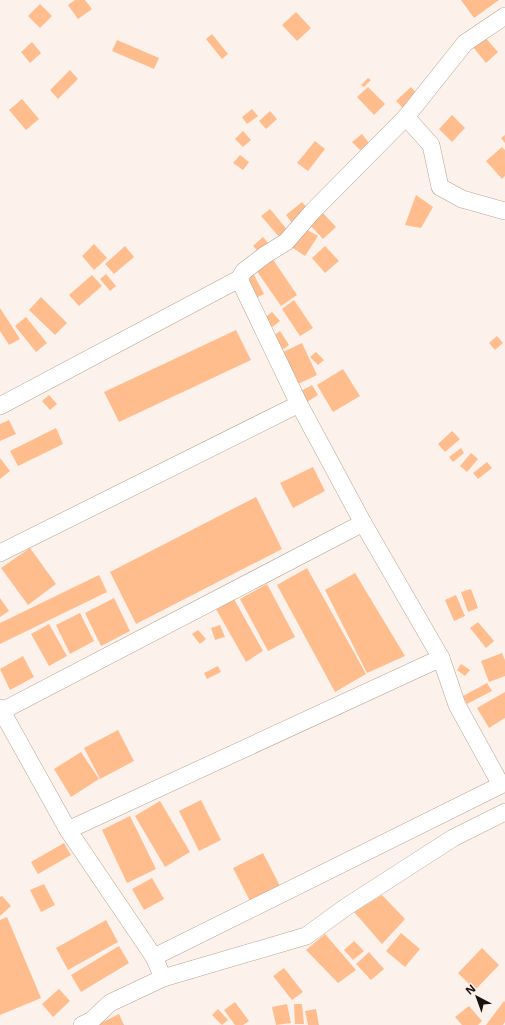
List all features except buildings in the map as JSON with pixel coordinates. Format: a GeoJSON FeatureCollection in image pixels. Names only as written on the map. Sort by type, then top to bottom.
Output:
{"type":"FeatureCollection","features":[{"type":"Feature","properties":{"kind":"street"},"geometry":{"type":"LineString","coordinates":[[0,406],[239,279],[244,271],[265,255],[286,242],[312,212],[406,117],[465,43],[505,16]]}},
{"type":"Feature","properties":{"kind":"street"},"geometry":{"type":"LineString","coordinates":[[406,117],[431,145],[440,187],[462,199],[505,211]]}},
{"type":"Feature","properties":{"kind":"street"},"geometry":{"type":"LineString","coordinates":[[154,957],[501,785],[457,704],[441,658],[363,523],[299,404],[239,279]]}},
{"type":"Feature","properties":{"kind":"street"},"geometry":{"type":"LineString","coordinates":[[0,553],[299,404]]}},
{"type":"Feature","properties":{"kind":"street"},"geometry":{"type":"LineString","coordinates":[[163,978],[154,957],[68,830],[1,710],[363,523]]}},
{"type":"Feature","properties":{"kind":"street"},"geometry":{"type":"LineString","coordinates":[[68,830],[441,658]]}},
{"type":"Feature","properties":{"kind":"street"},"geometry":{"type":"LineString","coordinates":[[82,1025],[92,1020],[110,1003],[163,978],[306,936],[346,907],[453,838],[505,812]]}}]}
